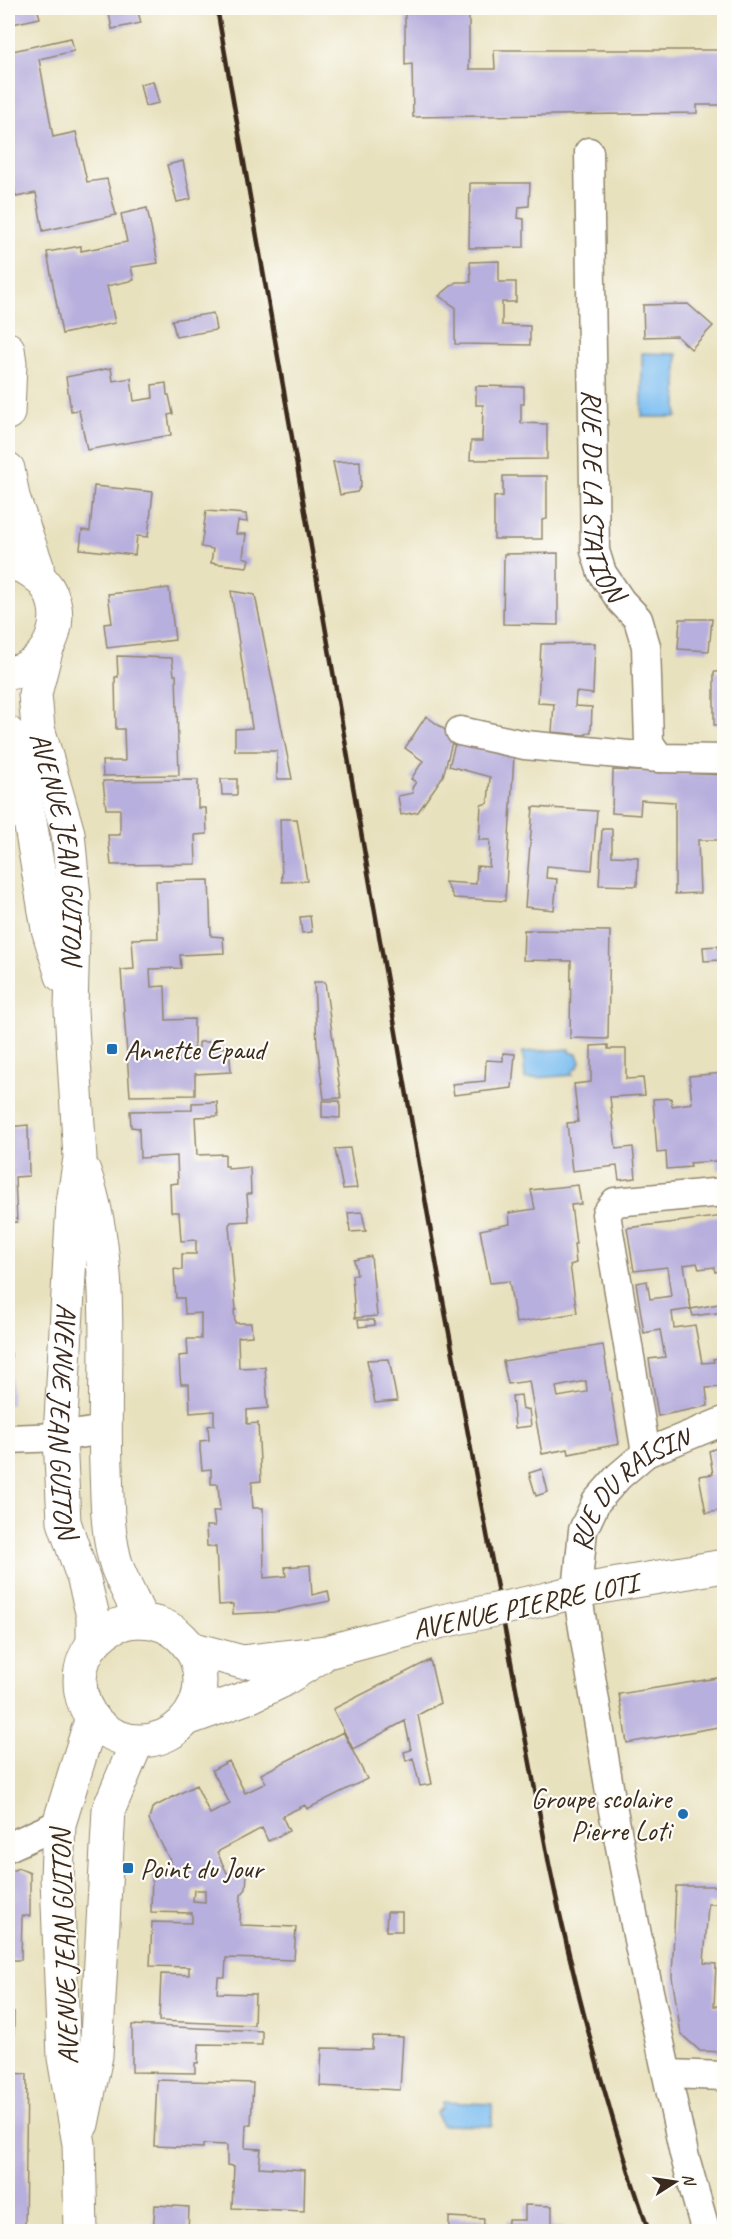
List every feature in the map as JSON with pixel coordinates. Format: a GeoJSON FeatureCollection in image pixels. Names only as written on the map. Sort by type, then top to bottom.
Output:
{"type":"FeatureCollection","features":[{"type":"Feature","properties":{"kind":"main road"},"geometry":{"type":"LineString","coordinates":[[8,349],[10,363],[8,413]]}},
{"type":"Feature","properties":{"kind":"main road"},"geometry":{"type":"LineString","coordinates":[[8,469],[13,496],[37,566],[38,576]]}},
{"type":"Feature","properties":{"kind":"main road"},"geometry":{"type":"LineString","coordinates":[[8,562],[23,566],[38,576]]}},
{"type":"Feature","properties":{"kind":"main road","name":"AVENUE JEAN GUITON"},"geometry":{"type":"LineString","coordinates":[[38,576],[48,588],[55,612],[53,636],[46,651],[35,694],[38,728],[68,833],[74,897],[71,1010],[80,1158],[73,1203],[60,1437],[64,1522],[84,1580],[93,1617],[93,1644]]}},
{"type":"Feature","properties":{"kind":"main road"},"geometry":{"type":"LineString","coordinates":[[8,673],[32,664],[46,651]]}},
{"type":"Feature","properties":{"kind":"main road","name":"AVENUE JEAN GUITON"},"geometry":{"type":"LineString","coordinates":[[8,733],[30,821],[48,929],[71,1010]]}},
{"type":"Feature","properties":{"kind":"main road","name":"AVENUE JEAN GUITON"},"geometry":{"type":"LineString","coordinates":[[80,1158],[92,1193],[99,1230],[106,1298],[104,1430],[107,1510],[117,1566],[142,1621]]}},
{"type":"Feature","properties":{"kind":"main road","name":"AVENUE PIERRE LOTI"},"geometry":{"type":"LineString","coordinates":[[190,1648],[242,1662],[327,1652],[438,1622],[562,1595],[724,1566]]}},
{"type":"Feature","properties":{"kind":"main road"},"geometry":{"type":"LineString","coordinates":[[142,1621],[161,1625],[177,1634],[190,1648],[198,1665],[200,1684],[196,1703],[187,1719],[177,1729],[165,1736],[137,1742],[120,1738],[104,1730],[92,1717],[83,1700],[80,1680],[83,1661],[93,1644],[107,1631],[124,1623],[142,1621]]}},
{"type":"Feature","properties":{"kind":"main road","name":"AVENUE PIERRE LOTI"},"geometry":{"type":"LineString","coordinates":[[187,1719],[251,1696],[280,1682],[327,1652]]}},
{"type":"Feature","properties":{"kind":"main road","name":"AVENUE JEAN GUITON"},"geometry":{"type":"LineString","coordinates":[[81,2232],[79,2144],[64,2058],[57,1878],[59,1824],[92,1717]]}},
{"type":"Feature","properties":{"kind":"main road","name":"AVENUE JEAN GUITON"},"geometry":{"type":"LineString","coordinates":[[79,2144],[96,2056],[109,1809],[137,1742]]}},
{"type":"Feature","properties":{"kind":"street","name":"RUE DE LA STATION"},"geometry":{"type":"LineString","coordinates":[[589,152],[595,551],[602,573],[621,601],[638,620],[641,628],[646,646],[649,743],[660,758]]}},
{"type":"Feature","properties":{"kind":"street"},"geometry":{"type":"LineString","coordinates":[[460,731],[525,745],[660,758],[724,759]]}},
{"type":"Feature","properties":{"kind":"street"},"geometry":{"type":"LineString","coordinates":[[646,1453],[606,1214],[615,1202],[724,1192]]}},
{"type":"Feature","properties":{"kind":"street","name":"RUE DU RAISIN"},"geometry":{"type":"LineString","coordinates":[[706,2232],[684,2154],[639,1945],[612,1805],[562,1595],[583,1530],[596,1502],[619,1476],[646,1453],[724,1421]]}},
{"type":"Feature","properties":{"kind":"street"},"geometry":{"type":"LineString","coordinates":[[8,1439],[60,1437],[104,1430]]}},
{"type":"Feature","properties":{"kind":"street"},"geometry":{"type":"LineString","coordinates":[[8,1847],[59,1824]]}},
{"type":"Feature","properties":{"kind":"street"},"geometry":{"type":"LineString","coordinates":[[668,2074],[724,2076]]}},
{"type":"Feature","properties":{"kind":"water"},"geometry":{"type":"Polygon","coordinates":[[[642,353],[677,354],[677,417],[642,417],[642,353]]]}},
{"type":"Feature","properties":{"kind":"water"},"geometry":{"type":"Polygon","coordinates":[[[570,1049],[570,1052],[577,1054],[580,1062],[578,1067],[572,1071],[573,1075],[525,1079],[523,1052],[570,1049]]]}},
{"type":"Feature","properties":{"kind":"water"},"geometry":{"type":"Polygon","coordinates":[[[442,2102],[492,2104],[492,2126],[441,2125],[436,2112],[442,2108],[442,2102]]]}},
{"type":"Feature","properties":{"kind":"building"},"geometry":{"type":"Polygon","coordinates":[[[8,8],[37,8],[40,18],[8,25],[8,8]]]}},
{"type":"Feature","properties":{"kind":"building"},"geometry":{"type":"Polygon","coordinates":[[[108,8],[137,8],[141,23],[112,29],[108,8]]]}},
{"type":"Feature","properties":{"kind":"building"},"geometry":{"type":"Polygon","coordinates":[[[389,8],[469,8],[469,69],[495,69],[494,50],[724,50],[724,105],[697,105],[697,113],[413,117],[412,64],[405,65],[405,11],[389,12],[389,8]]]}},
{"type":"Feature","properties":{"kind":"building"},"geometry":{"type":"Polygon","coordinates":[[[71,38],[74,51],[39,59],[53,137],[76,132],[87,182],[107,179],[116,215],[43,231],[36,193],[16,197],[8,153],[8,52],[71,38]]]}},
{"type":"Feature","properties":{"kind":"building"},"geometry":{"type":"Polygon","coordinates":[[[153,81],[159,103],[145,106],[140,84],[153,81]]]}},
{"type":"Feature","properties":{"kind":"building"},"geometry":{"type":"Polygon","coordinates":[[[183,161],[191,199],[177,202],[167,165],[183,161]]]}},
{"type":"Feature","properties":{"kind":"building"},"geometry":{"type":"Polygon","coordinates":[[[470,183],[530,183],[529,206],[519,207],[518,218],[524,219],[524,247],[469,248],[470,183]]]}},
{"type":"Feature","properties":{"kind":"building"},"geometry":{"type":"Polygon","coordinates":[[[147,208],[158,263],[131,267],[134,280],[107,286],[115,323],[62,334],[47,252],[81,246],[81,251],[127,242],[121,214],[147,208]]]}},
{"type":"Feature","properties":{"kind":"building"},"geometry":{"type":"Polygon","coordinates":[[[499,261],[499,282],[516,282],[516,302],[502,302],[502,325],[530,326],[530,345],[455,344],[455,307],[439,296],[456,282],[471,282],[470,262],[499,261]]]}},
{"type":"Feature","properties":{"kind":"building"},"geometry":{"type":"Polygon","coordinates":[[[688,304],[713,326],[691,349],[677,336],[644,337],[643,305],[688,304]]]}},
{"type":"Feature","properties":{"kind":"building"},"geometry":{"type":"Polygon","coordinates":[[[213,313],[216,330],[176,337],[172,320],[213,313]]]}},
{"type":"Feature","properties":{"kind":"building"},"geometry":{"type":"Polygon","coordinates":[[[111,368],[113,381],[131,378],[134,401],[153,398],[152,385],[166,383],[173,414],[168,415],[171,435],[87,450],[79,410],[71,411],[66,377],[111,368]]]}},
{"type":"Feature","properties":{"kind":"building"},"geometry":{"type":"Polygon","coordinates":[[[476,386],[524,387],[521,423],[547,424],[547,459],[470,460],[471,441],[482,441],[483,405],[476,405],[476,386]]]}},
{"type":"Feature","properties":{"kind":"building"},"geometry":{"type":"Polygon","coordinates":[[[360,461],[361,486],[357,492],[340,495],[333,462],[360,461]]]}},
{"type":"Feature","properties":{"kind":"building"},"geometry":{"type":"Polygon","coordinates":[[[503,476],[547,476],[547,519],[542,520],[542,539],[494,539],[494,497],[503,496],[503,476]]]}},
{"type":"Feature","properties":{"kind":"building"},"geometry":{"type":"Polygon","coordinates":[[[94,486],[153,492],[148,537],[137,536],[135,555],[80,549],[82,530],[90,531],[94,486]]]}},
{"type":"Feature","properties":{"kind":"building"},"geometry":{"type":"Polygon","coordinates":[[[206,511],[246,514],[247,522],[238,521],[236,534],[246,534],[243,557],[249,559],[247,567],[211,563],[213,549],[201,547],[206,511]]]}},
{"type":"Feature","properties":{"kind":"building"},"geometry":{"type":"Polygon","coordinates":[[[558,553],[558,625],[503,624],[504,554],[558,553]]]}},
{"type":"Feature","properties":{"kind":"building"},"geometry":{"type":"Polygon","coordinates":[[[169,588],[175,640],[107,648],[104,624],[112,623],[108,594],[169,588]]]}},
{"type":"Feature","properties":{"kind":"building"},"geometry":{"type":"Polygon","coordinates":[[[231,591],[255,595],[292,779],[277,779],[277,751],[235,751],[235,729],[252,728],[231,591]]]}},
{"type":"Feature","properties":{"kind":"building"},"geometry":{"type":"Polygon","coordinates":[[[680,619],[712,619],[709,651],[678,649],[680,619]]]}},
{"type":"Feature","properties":{"kind":"building"},"geometry":{"type":"Polygon","coordinates":[[[595,643],[593,694],[576,692],[575,706],[592,707],[591,732],[584,735],[552,732],[554,704],[538,703],[541,644],[595,643]]]}},
{"type":"Feature","properties":{"kind":"building"},"geometry":{"type":"Polygon","coordinates":[[[117,656],[172,658],[174,675],[176,675],[179,775],[103,776],[102,761],[125,761],[124,729],[116,729],[117,656]]]}},
{"type":"Feature","properties":{"kind":"building"},"geometry":{"type":"Polygon","coordinates":[[[714,672],[724,672],[724,725],[714,725],[714,672]]]}},
{"type":"Feature","properties":{"kind":"building"},"geometry":{"type":"Polygon","coordinates":[[[426,716],[453,736],[453,739],[443,776],[418,812],[401,815],[398,796],[413,793],[412,788],[416,782],[411,779],[423,761],[405,748],[426,716]]]}},
{"type":"Feature","properties":{"kind":"building"},"geometry":{"type":"Polygon","coordinates":[[[456,740],[514,756],[505,901],[454,898],[445,882],[476,884],[477,866],[489,867],[490,840],[479,840],[481,805],[488,803],[490,777],[449,766],[456,740]]]}},
{"type":"Feature","properties":{"kind":"building"},"geometry":{"type":"Polygon","coordinates":[[[613,770],[724,775],[724,840],[698,840],[700,893],[675,894],[675,802],[641,800],[640,815],[612,813],[613,770]]]}},
{"type":"Feature","properties":{"kind":"building"},"geometry":{"type":"Polygon","coordinates":[[[221,779],[237,779],[237,795],[222,795],[221,779]]]}},
{"type":"Feature","properties":{"kind":"building"},"geometry":{"type":"Polygon","coordinates":[[[198,780],[198,808],[206,808],[207,834],[195,835],[196,864],[111,865],[108,835],[120,835],[120,809],[106,809],[103,781],[198,780]]]}},
{"type":"Feature","properties":{"kind":"building"},"geometry":{"type":"Polygon","coordinates":[[[533,807],[597,811],[592,870],[547,866],[546,878],[557,879],[554,910],[525,907],[533,807]]]}},
{"type":"Feature","properties":{"kind":"building"},"geometry":{"type":"Polygon","coordinates":[[[280,819],[297,819],[307,881],[282,882],[280,819]]]}},
{"type":"Feature","properties":{"kind":"building"},"geometry":{"type":"Polygon","coordinates":[[[602,829],[612,829],[612,856],[638,857],[637,886],[599,885],[602,829]]]}},
{"type":"Feature","properties":{"kind":"building"},"geometry":{"type":"Polygon","coordinates":[[[209,880],[211,936],[223,937],[224,953],[180,955],[181,968],[150,969],[151,987],[165,986],[166,1020],[194,1019],[194,1049],[199,1048],[199,1042],[213,1042],[213,1048],[229,1047],[231,1072],[195,1074],[195,1095],[130,1096],[121,970],[134,969],[132,939],[158,938],[156,881],[209,880]]]}},
{"type":"Feature","properties":{"kind":"building"},"geometry":{"type":"Polygon","coordinates":[[[310,916],[312,932],[302,933],[300,917],[310,916]]]}},
{"type":"Feature","properties":{"kind":"building"},"geometry":{"type":"Polygon","coordinates":[[[524,930],[610,931],[608,1039],[570,1038],[571,961],[523,960],[524,930]]]}},
{"type":"Feature","properties":{"kind":"building"},"geometry":{"type":"Polygon","coordinates":[[[718,946],[720,960],[704,961],[703,947],[718,946]]]}},
{"type":"Feature","properties":{"kind":"building"},"geometry":{"type":"Polygon","coordinates":[[[314,982],[325,982],[341,1098],[324,1099],[317,1044],[314,982]]]}},
{"type":"Feature","properties":{"kind":"building"},"geometry":{"type":"Polygon","coordinates":[[[608,1045],[608,1049],[626,1049],[626,1079],[643,1078],[645,1095],[610,1097],[616,1149],[633,1147],[636,1178],[619,1180],[617,1166],[572,1171],[567,1123],[578,1122],[574,1084],[591,1082],[591,1046],[608,1045]]]}},
{"type":"Feature","properties":{"kind":"building"},"geometry":{"type":"Polygon","coordinates":[[[503,1053],[515,1054],[512,1088],[454,1095],[452,1084],[485,1081],[486,1060],[503,1061],[503,1053]]]}},
{"type":"Feature","properties":{"kind":"building"},"geometry":{"type":"Polygon","coordinates":[[[724,1073],[724,1170],[718,1170],[716,1161],[690,1163],[691,1167],[667,1169],[666,1152],[657,1153],[653,1099],[671,1098],[672,1106],[692,1103],[689,1076],[724,1073]]]}},
{"type":"Feature","properties":{"kind":"building"},"geometry":{"type":"Polygon","coordinates":[[[322,1101],[340,1101],[340,1118],[322,1117],[322,1101]]]}},
{"type":"Feature","properties":{"kind":"building"},"geometry":{"type":"Polygon","coordinates":[[[217,1102],[218,1116],[195,1117],[197,1155],[225,1154],[225,1166],[228,1166],[228,1169],[250,1167],[251,1194],[247,1194],[249,1221],[231,1222],[229,1225],[235,1323],[251,1323],[252,1336],[238,1337],[239,1368],[265,1367],[268,1408],[247,1410],[247,1424],[258,1423],[261,1481],[252,1482],[252,1496],[253,1508],[263,1508],[264,1578],[286,1576],[285,1567],[310,1565],[312,1595],[328,1591],[330,1601],[276,1612],[233,1614],[233,1604],[219,1605],[216,1547],[207,1546],[206,1526],[215,1526],[213,1511],[220,1511],[218,1484],[211,1484],[211,1469],[202,1470],[200,1449],[200,1441],[209,1440],[208,1426],[214,1425],[214,1411],[190,1413],[189,1384],[181,1384],[180,1376],[179,1356],[188,1355],[187,1339],[201,1339],[201,1313],[185,1314],[184,1298],[176,1298],[174,1269],[182,1270],[182,1254],[196,1254],[196,1240],[181,1241],[179,1212],[171,1212],[170,1184],[178,1183],[177,1156],[140,1158],[139,1128],[131,1127],[130,1111],[192,1110],[192,1103],[217,1102]]]}},
{"type":"Feature","properties":{"kind":"building"},"geometry":{"type":"Polygon","coordinates":[[[28,1125],[29,1176],[15,1177],[17,1222],[8,1223],[8,1127],[28,1125]]]}},
{"type":"Feature","properties":{"kind":"building"},"geometry":{"type":"Polygon","coordinates":[[[350,1148],[357,1188],[343,1189],[335,1149],[350,1148]]]}},
{"type":"Feature","properties":{"kind":"building"},"geometry":{"type":"Polygon","coordinates":[[[578,1185],[581,1204],[571,1205],[576,1263],[570,1265],[577,1313],[516,1323],[509,1281],[490,1283],[480,1230],[510,1224],[509,1213],[535,1209],[531,1190],[578,1185]]]}},
{"type":"Feature","properties":{"kind":"building"},"geometry":{"type":"Polygon","coordinates":[[[362,1212],[366,1231],[350,1232],[348,1213],[362,1212]]]}},
{"type":"Feature","properties":{"kind":"building"},"geometry":{"type":"Polygon","coordinates":[[[724,1216],[724,1270],[715,1272],[714,1267],[699,1269],[697,1263],[684,1265],[691,1309],[672,1312],[674,1328],[695,1325],[702,1363],[714,1362],[713,1359],[724,1357],[724,1387],[706,1388],[708,1406],[658,1416],[649,1359],[665,1357],[660,1330],[644,1333],[636,1283],[647,1281],[650,1299],[671,1296],[667,1267],[634,1271],[627,1228],[724,1216]]]}},
{"type":"Feature","properties":{"kind":"building"},"geometry":{"type":"Polygon","coordinates":[[[8,1252],[11,1252],[11,1301],[8,1301],[8,1252]]]}},
{"type":"Feature","properties":{"kind":"building"},"geometry":{"type":"Polygon","coordinates":[[[371,1256],[377,1316],[355,1318],[352,1275],[357,1275],[354,1260],[371,1256]]]}},
{"type":"Feature","properties":{"kind":"building"},"geometry":{"type":"Polygon","coordinates":[[[724,1303],[724,1312],[693,1316],[691,1309],[724,1303]]]}},
{"type":"Feature","properties":{"kind":"building"},"geometry":{"type":"Polygon","coordinates":[[[358,1320],[374,1320],[375,1325],[359,1327],[358,1320]]]}},
{"type":"Feature","properties":{"kind":"building"},"geometry":{"type":"Polygon","coordinates":[[[603,1345],[619,1444],[569,1454],[568,1449],[542,1454],[529,1381],[508,1384],[503,1361],[603,1345]],[[586,1381],[556,1387],[558,1397],[587,1392],[586,1381]]]}},
{"type":"Feature","properties":{"kind":"building"},"geometry":{"type":"Polygon","coordinates":[[[8,1353],[11,1353],[11,1405],[8,1405],[8,1353]]]}},
{"type":"Feature","properties":{"kind":"building"},"geometry":{"type":"Polygon","coordinates":[[[389,1359],[397,1401],[375,1403],[367,1360],[389,1359]]]}},
{"type":"Feature","properties":{"kind":"building"},"geometry":{"type":"Polygon","coordinates":[[[521,1395],[523,1410],[529,1409],[531,1426],[515,1428],[512,1396],[521,1395]]]}},
{"type":"Feature","properties":{"kind":"building"},"geometry":{"type":"Polygon","coordinates":[[[724,1445],[724,1510],[706,1513],[699,1476],[713,1474],[709,1451],[724,1445]]]}},
{"type":"Feature","properties":{"kind":"building"},"geometry":{"type":"Polygon","coordinates":[[[542,1469],[548,1492],[536,1496],[529,1473],[542,1469]]]}},
{"type":"Feature","properties":{"kind":"building"},"geometry":{"type":"Polygon","coordinates":[[[430,1660],[440,1703],[418,1715],[432,1784],[420,1786],[413,1758],[406,1761],[404,1752],[411,1750],[405,1721],[353,1749],[333,1709],[430,1660]]]}},
{"type":"Feature","properties":{"kind":"building"},"geometry":{"type":"Polygon","coordinates":[[[724,1677],[724,1726],[627,1743],[619,1694],[724,1677]]]}},
{"type":"Feature","properties":{"kind":"building"},"geometry":{"type":"Polygon","coordinates":[[[343,1732],[367,1779],[307,1809],[305,1805],[282,1816],[289,1831],[268,1841],[262,1828],[217,1852],[227,1873],[247,1873],[246,1889],[241,1895],[240,1925],[296,1927],[294,1960],[226,1958],[225,1977],[218,1977],[217,1993],[255,1994],[254,2025],[159,2021],[161,1974],[189,1975],[189,1967],[150,1966],[152,1922],[192,1923],[192,1913],[151,1912],[152,1870],[175,1870],[149,1820],[152,1808],[196,1785],[210,1814],[230,1804],[212,1770],[229,1761],[245,1793],[266,1783],[261,1774],[343,1732]],[[194,1890],[193,1901],[205,1902],[205,1890],[194,1890]]]}},
{"type":"Feature","properties":{"kind":"building"},"geometry":{"type":"Polygon","coordinates":[[[18,1868],[30,1873],[30,1916],[22,1916],[21,1960],[8,1960],[8,1873],[18,1868]]]}},
{"type":"Feature","properties":{"kind":"building"},"geometry":{"type":"Polygon","coordinates":[[[676,1886],[724,1886],[723,1904],[708,1904],[704,1963],[716,1964],[714,2006],[724,2006],[724,2052],[700,2051],[681,2034],[672,1977],[676,1886]]]}},
{"type":"Feature","properties":{"kind":"building"},"geometry":{"type":"Polygon","coordinates":[[[387,1912],[402,1912],[402,1931],[386,1931],[387,1912]]]}},
{"type":"Feature","properties":{"kind":"building"},"geometry":{"type":"Polygon","coordinates":[[[8,2012],[14,2012],[13,2069],[8,2069],[8,2012]]]}},
{"type":"Feature","properties":{"kind":"building"},"geometry":{"type":"Polygon","coordinates":[[[132,2025],[262,2031],[262,2045],[199,2044],[195,2073],[132,2072],[132,2025]]]}},
{"type":"Feature","properties":{"kind":"building"},"geometry":{"type":"Polygon","coordinates":[[[373,2036],[403,2037],[400,2090],[320,2086],[322,2048],[372,2049],[373,2036]]]}},
{"type":"Feature","properties":{"kind":"building"},"geometry":{"type":"Polygon","coordinates":[[[8,2073],[27,2074],[25,2232],[8,2232],[8,2073]]]}},
{"type":"Feature","properties":{"kind":"building"},"geometry":{"type":"Polygon","coordinates":[[[157,2080],[253,2083],[251,2125],[246,2125],[245,2148],[261,2149],[259,2167],[305,2170],[304,2211],[232,2208],[234,2166],[227,2165],[227,2145],[203,2144],[203,2148],[154,2146],[157,2080]]]}},
{"type":"Feature","properties":{"kind":"building"},"geometry":{"type":"Polygon","coordinates":[[[155,2205],[189,2207],[188,2232],[153,2232],[155,2205]]]}},
{"type":"Feature","properties":{"kind":"building"},"geometry":{"type":"Polygon","coordinates":[[[525,2205],[552,2206],[552,2227],[565,2228],[565,2232],[507,2232],[508,2220],[525,2220],[525,2205]]]}},
{"type":"Feature","properties":{"kind":"building"},"geometry":{"type":"Polygon","coordinates":[[[449,2217],[484,2219],[483,2232],[449,2232],[449,2217]]]}},
{"type":"Feature","properties":{"kind":"railway"},"geometry":{"type":"LineString","coordinates":[[217,8],[441,1290],[549,1864],[593,2050],[619,2141],[649,2232]]}},
{"type":"Feature","properties":{"kind":"place","name":"Annette Epaud"},"geometry":{"type":"Point","coordinates":[112,1049]}},
{"type":"Feature","properties":{"kind":"place","name":"Groupe scolaire Pierre Loti"},"geometry":{"type":"Point","coordinates":[683,1814]}},
{"type":"Feature","properties":{"kind":"place","name":"Point du Jour"},"geometry":{"type":"Point","coordinates":[128,1868]}}]}
